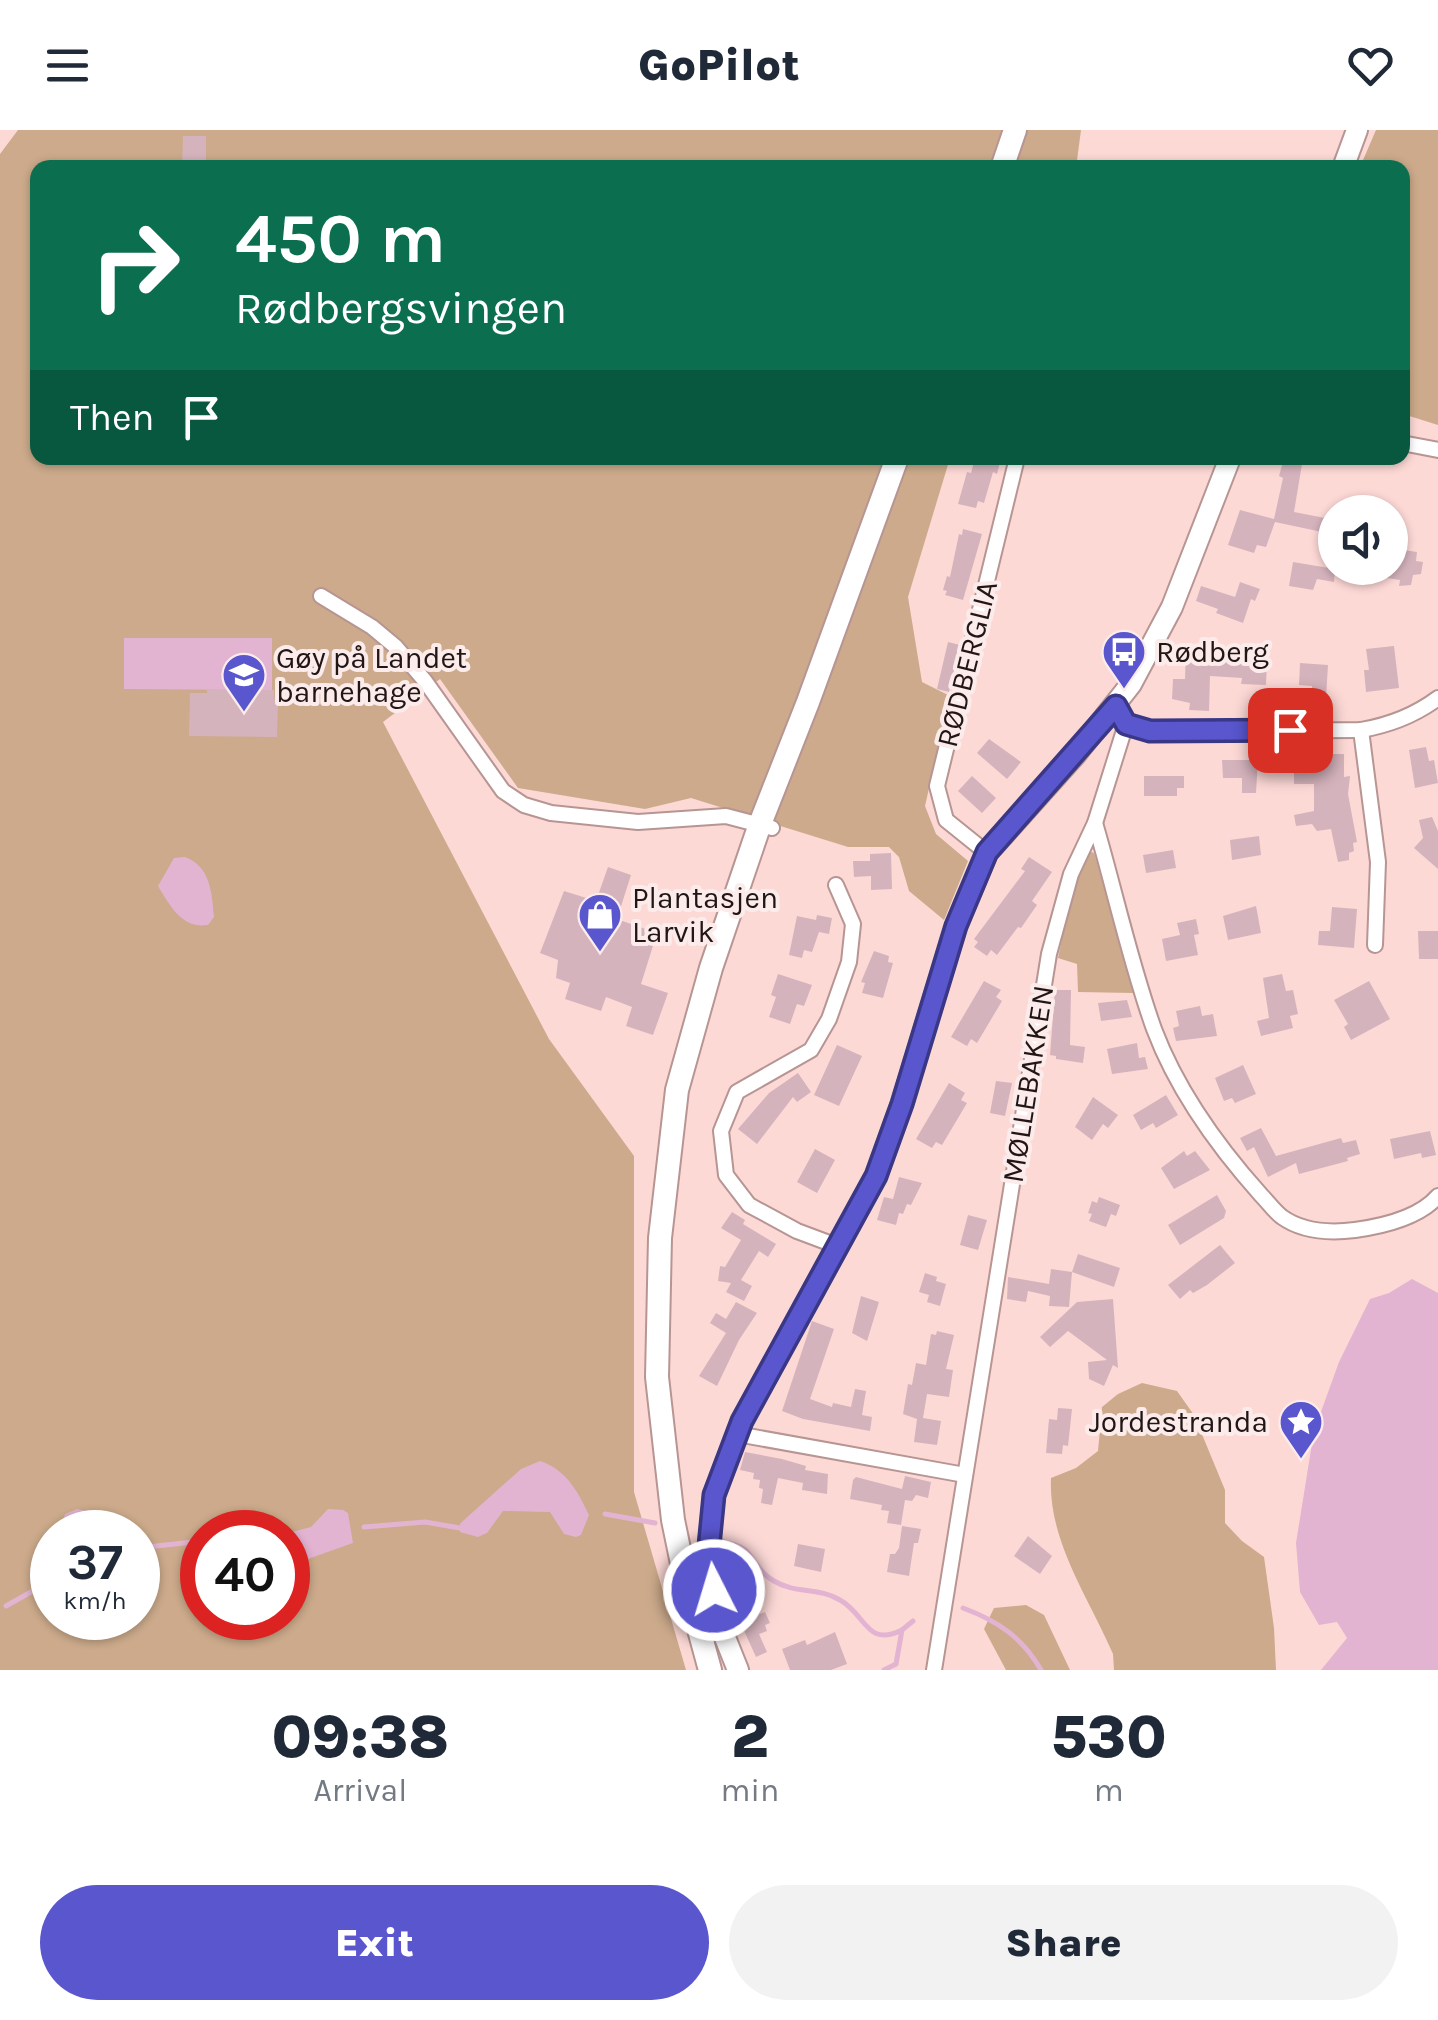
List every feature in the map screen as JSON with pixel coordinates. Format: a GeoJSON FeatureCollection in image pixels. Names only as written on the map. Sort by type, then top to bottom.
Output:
{"type":"FeatureCollection","features":[{"type":"Feature","properties":{"kind":"main road"},"geometry":{"type":"LineString","coordinates":[[1005,160],[1016,130]]}},
{"type":"Feature","properties":{"kind":"main road"},"geometry":{"type":"LineString","coordinates":[[710,1670],[684,1578],[673,1520],[657,1376],[660,1238],[677,1090],[692,1030],[894,465]]}},
{"type":"Feature","properties":{"kind":"street"},"geometry":{"type":"LineString","coordinates":[[1345,160],[1357,130]]}},
{"type":"Feature","properties":{"kind":"street"},"geometry":{"type":"LineString","coordinates":[[1410,445],[1438,450]]}},
{"type":"Feature","properties":{"kind":"street","name":"RØDBERGLIA"},"geometry":{"type":"LineString","coordinates":[[987,852],[946,820],[937,786],[1015,465]]}},
{"type":"Feature","properties":{"kind":"street"},"geometry":{"type":"LineString","coordinates":[[738,1670],[720,1625],[708,1556],[714,1495],[737,1434],[876,1176],[956,926],[987,852],[1121,715],[1132,684],[1172,607],[1227,465]]}},
{"type":"Feature","properties":{"kind":"street"},"geometry":{"type":"LineString","coordinates":[[321,596],[372,626],[396,647],[503,791],[524,806],[551,814],[638,822],[726,816],[766,826]]}},
{"type":"Feature","properties":{"kind":"street"},"geometry":{"type":"LineString","coordinates":[[1121,715],[1150,731],[1361,730],[1387,725],[1420,711],[1438,698]]}},
{"type":"Feature","properties":{"kind":"street","name":"MØLLEBAKKEN"},"geometry":{"type":"LineString","coordinates":[[934,1670],[1049,954],[1071,874],[1094,824],[1121,715]]}},
{"type":"Feature","properties":{"kind":"street"},"geometry":{"type":"LineString","coordinates":[[1361,730],[1378,862],[1375,945]]}},
{"type":"Feature","properties":{"kind":"street"},"geometry":{"type":"LineString","coordinates":[[1094,824],[1155,1030],[1185,1092],[1236,1166],[1282,1217],[1330,1233],[1354,1230],[1386,1225],[1430,1206],[1438,1196]]}},
{"type":"Feature","properties":{"kind":"street"},"geometry":{"type":"LineString","coordinates":[[836,885],[852,924],[849,962],[829,1020],[812,1050],[737,1092],[721,1132],[726,1175],[750,1204],[796,1230],[837,1246]]}},
{"type":"Feature","properties":{"kind":"street"},"geometry":{"type":"LineString","coordinates":[[737,1434],[965,1475]]}},
{"type":"Feature","properties":{"kind":"shaded area"},"geometry":{"type":"Polygon","coordinates":[[[18,130],[1081,130],[1077,160],[30,160],[30,465],[948,465],[908,597],[922,682],[950,696],[925,806],[936,834],[968,861],[944,920],[909,891],[899,857],[889,847],[848,847],[691,798],[645,809],[518,788],[440,679],[383,722],[549,1039],[634,1156],[634,1492],[686,1670],[0,1670],[0,154],[18,130]]]}},
{"type":"Feature","properties":{"kind":"shaded area"},"geometry":{"type":"Polygon","coordinates":[[[1376,130],[1438,130],[1438,425],[1410,416],[1410,160],[1363,160],[1376,130]]]}},
{"type":"Feature","properties":{"kind":"shaded area"},"geometry":{"type":"Polygon","coordinates":[[[124,638],[272,638],[272,690],[124,689],[124,638]]]}},
{"type":"Feature","properties":{"kind":"shaded area"},"geometry":{"type":"Polygon","coordinates":[[[1088,851],[1096,859],[1134,993],[1078,992],[1077,964],[1058,958],[1074,882],[1088,851]]]}},
{"type":"Feature","properties":{"kind":"shaded area"},"geometry":{"type":"Polygon","coordinates":[[[185,857],[200,867],[208,881],[214,917],[208,925],[184,920],[158,886],[174,858],[185,857]]]}},
{"type":"Feature","properties":{"kind":"shaded area"},"geometry":{"type":"Polygon","coordinates":[[[1412,1279],[1438,1293],[1438,1670],[1321,1670],[1347,1638],[1337,1622],[1319,1625],[1300,1592],[1296,1543],[1314,1431],[1339,1362],[1370,1299],[1412,1279]]]}},
{"type":"Feature","properties":{"kind":"shaded area"},"geometry":{"type":"Polygon","coordinates":[[[1142,1383],[1177,1391],[1194,1415],[1225,1490],[1225,1523],[1264,1557],[1276,1670],[1114,1670],[1113,1654],[1063,1547],[1051,1478],[1076,1468],[1098,1451],[1102,1407],[1142,1383]]]}},
{"type":"Feature","properties":{"kind":"shaded area"},"geometry":{"type":"Polygon","coordinates":[[[540,1461],[564,1476],[580,1498],[589,1515],[581,1535],[564,1534],[550,1512],[503,1511],[487,1533],[478,1537],[460,1532],[460,1524],[521,1469],[540,1461]]]}},
{"type":"Feature","properties":{"kind":"shaded area"},"geometry":{"type":"Polygon","coordinates":[[[328,1509],[343,1510],[348,1513],[353,1543],[310,1558],[311,1527],[328,1509]]]}},
{"type":"Feature","properties":{"kind":"shaded area"},"geometry":{"type":"Polygon","coordinates":[[[1026,1605],[1044,1615],[1070,1670],[1006,1670],[984,1629],[994,1608],[1026,1605]]]}},
{"type":"Feature","properties":{"kind":"building"},"geometry":{"type":"Polygon","coordinates":[[[183,136],[206,136],[206,160],[182,160],[183,136]]]}},
{"type":"Feature","properties":{"kind":"building"},"geometry":{"type":"Polygon","coordinates":[[[973,465],[999,465],[997,474],[993,472],[984,503],[978,501],[976,508],[958,504],[967,472],[971,473],[973,465]]]}},
{"type":"Feature","properties":{"kind":"building"},"geometry":{"type":"Polygon","coordinates":[[[1282,465],[1302,465],[1294,512],[1318,517],[1318,531],[1275,522],[1266,547],[1257,545],[1254,553],[1228,545],[1240,510],[1274,519],[1283,478],[1279,476],[1282,465]]]}},
{"type":"Feature","properties":{"kind":"building"},"geometry":{"type":"Polygon","coordinates":[[[963,529],[982,534],[963,600],[945,595],[947,591],[943,590],[963,529]]]}},
{"type":"Feature","properties":{"kind":"building"},"geometry":{"type":"Polygon","coordinates":[[[1408,551],[1417,552],[1416,561],[1423,562],[1421,574],[1413,575],[1411,585],[1399,586],[1408,585],[1408,551]]]}},
{"type":"Feature","properties":{"kind":"building"},"geometry":{"type":"Polygon","coordinates":[[[1293,562],[1318,566],[1313,590],[1289,586],[1293,562]]]}},
{"type":"Feature","properties":{"kind":"building"},"geometry":{"type":"Polygon","coordinates":[[[1240,582],[1260,589],[1255,601],[1251,599],[1243,623],[1196,601],[1201,586],[1235,597],[1240,582]]]}},
{"type":"Feature","properties":{"kind":"building"},"geometry":{"type":"Polygon","coordinates":[[[948,642],[960,645],[949,692],[937,689],[948,642]]]}},
{"type":"Feature","properties":{"kind":"building"},"geometry":{"type":"Polygon","coordinates":[[[1394,646],[1399,688],[1366,692],[1366,649],[1394,646]]]}},
{"type":"Feature","properties":{"kind":"building"},"geometry":{"type":"Polygon","coordinates":[[[1186,648],[1209,649],[1209,657],[1267,660],[1266,685],[1241,684],[1242,678],[1210,676],[1209,711],[1189,710],[1190,703],[1172,699],[1173,679],[1185,679],[1186,648]]]}},
{"type":"Feature","properties":{"kind":"building"},"geometry":{"type":"Polygon","coordinates":[[[1300,663],[1328,665],[1326,698],[1311,698],[1312,686],[1299,685],[1300,663]]]}},
{"type":"Feature","properties":{"kind":"building"},"geometry":{"type":"Polygon","coordinates":[[[274,690],[278,704],[277,737],[189,736],[190,693],[274,690]]]}},
{"type":"Feature","properties":{"kind":"building"},"geometry":{"type":"Polygon","coordinates":[[[989,739],[1021,762],[1007,779],[977,753],[989,739]]]}},
{"type":"Feature","properties":{"kind":"building"},"geometry":{"type":"Polygon","coordinates":[[[1426,747],[1429,761],[1434,760],[1438,783],[1415,788],[1409,750],[1426,747]]]}},
{"type":"Feature","properties":{"kind":"building"},"geometry":{"type":"Polygon","coordinates":[[[1344,754],[1344,777],[1350,776],[1348,794],[1357,842],[1353,843],[1349,860],[1338,862],[1331,829],[1317,831],[1312,824],[1296,826],[1294,815],[1314,811],[1314,784],[1294,784],[1294,771],[1303,770],[1303,758],[1344,754]]]}},
{"type":"Feature","properties":{"kind":"building"},"geometry":{"type":"Polygon","coordinates":[[[1222,760],[1258,760],[1256,793],[1242,793],[1242,778],[1223,778],[1222,760]]]}},
{"type":"Feature","properties":{"kind":"building"},"geometry":{"type":"Polygon","coordinates":[[[972,776],[996,798],[982,813],[958,791],[972,776]]]}},
{"type":"Feature","properties":{"kind":"building"},"geometry":{"type":"Polygon","coordinates":[[[1144,776],[1184,776],[1184,788],[1177,788],[1177,796],[1144,796],[1144,776]]]}},
{"type":"Feature","properties":{"kind":"building"},"geometry":{"type":"Polygon","coordinates":[[[1432,817],[1438,831],[1438,869],[1414,848],[1423,838],[1419,820],[1432,817]]]}},
{"type":"Feature","properties":{"kind":"building"},"geometry":{"type":"Polygon","coordinates":[[[1259,836],[1261,855],[1232,860],[1230,840],[1259,836]]]}},
{"type":"Feature","properties":{"kind":"building"},"geometry":{"type":"Polygon","coordinates":[[[1173,850],[1176,868],[1146,873],[1143,855],[1173,850]]]}},
{"type":"Feature","properties":{"kind":"building"},"geometry":{"type":"Polygon","coordinates":[[[891,853],[892,889],[871,890],[871,876],[854,877],[853,861],[870,861],[870,854],[891,853]]]}},
{"type":"Feature","properties":{"kind":"building"},"geometry":{"type":"Polygon","coordinates":[[[1029,857],[1052,872],[1032,901],[1037,905],[1021,928],[997,955],[991,950],[987,956],[974,947],[978,942],[974,939],[1025,871],[1021,869],[1029,857]]]}},
{"type":"Feature","properties":{"kind":"building"},"geometry":{"type":"Polygon","coordinates":[[[608,867],[631,875],[617,919],[657,933],[641,984],[668,993],[653,1035],[626,1026],[632,1007],[606,997],[601,1011],[565,999],[570,983],[556,978],[558,960],[540,953],[564,891],[596,901],[608,867]]]}},
{"type":"Feature","properties":{"kind":"building"},"geometry":{"type":"Polygon","coordinates":[[[1256,906],[1261,933],[1228,940],[1223,916],[1256,906]]]}},
{"type":"Feature","properties":{"kind":"building"},"geometry":{"type":"Polygon","coordinates":[[[1332,907],[1357,909],[1354,948],[1318,945],[1319,931],[1330,931],[1332,907]]]}},
{"type":"Feature","properties":{"kind":"building"},"geometry":{"type":"Polygon","coordinates":[[[817,915],[832,918],[829,934],[819,932],[812,952],[804,950],[802,958],[789,955],[797,916],[816,920],[817,915]]]}},
{"type":"Feature","properties":{"kind":"building"},"geometry":{"type":"Polygon","coordinates":[[[1196,919],[1198,955],[1166,961],[1162,939],[1180,935],[1177,923],[1196,919]]]}},
{"type":"Feature","properties":{"kind":"building"},"geometry":{"type":"Polygon","coordinates":[[[1418,931],[1438,931],[1438,959],[1419,959],[1418,931]]]}},
{"type":"Feature","properties":{"kind":"building"},"geometry":{"type":"Polygon","coordinates":[[[874,951],[889,956],[888,962],[893,963],[883,998],[862,993],[865,983],[861,982],[874,951]]]}},
{"type":"Feature","properties":{"kind":"building"},"geometry":{"type":"Polygon","coordinates":[[[778,974],[812,985],[804,1006],[797,1004],[790,1024],[769,1017],[778,974]]]}},
{"type":"Feature","properties":{"kind":"building"},"geometry":{"type":"Polygon","coordinates":[[[1282,974],[1286,991],[1293,990],[1298,1014],[1290,1016],[1293,1028],[1261,1036],[1257,1021],[1269,1018],[1263,978],[1282,974]]]}},
{"type":"Feature","properties":{"kind":"building"},"geometry":{"type":"Polygon","coordinates":[[[984,981],[1001,990],[996,997],[1002,1001],[977,1043],[971,1039],[967,1046],[951,1037],[984,981]]]}},
{"type":"Feature","properties":{"kind":"building"},"geometry":{"type":"Polygon","coordinates":[[[1369,981],[1390,1019],[1351,1040],[1344,1027],[1348,1024],[1334,1000],[1369,981]]]}},
{"type":"Feature","properties":{"kind":"building"},"geometry":{"type":"Polygon","coordinates":[[[1055,990],[1071,990],[1070,1045],[1085,1047],[1083,1063],[1050,1055],[1055,990]]]}},
{"type":"Feature","properties":{"kind":"building"},"geometry":{"type":"Polygon","coordinates":[[[1127,1000],[1132,1017],[1101,1021],[1098,1003],[1127,1000]]]}},
{"type":"Feature","properties":{"kind":"building"},"geometry":{"type":"Polygon","coordinates":[[[1200,1006],[1202,1016],[1213,1014],[1217,1036],[1176,1041],[1176,1011],[1200,1006]]]}},
{"type":"Feature","properties":{"kind":"building"},"geometry":{"type":"Polygon","coordinates":[[[1137,1043],[1139,1058],[1145,1057],[1148,1069],[1112,1074],[1107,1049],[1137,1043]]]}},
{"type":"Feature","properties":{"kind":"building"},"geometry":{"type":"Polygon","coordinates":[[[837,1045],[862,1056],[839,1106],[814,1095],[837,1045]]]}},
{"type":"Feature","properties":{"kind":"building"},"geometry":{"type":"Polygon","coordinates":[[[1243,1065],[1256,1094],[1235,1103],[1232,1098],[1224,1101],[1215,1078],[1243,1065]]]}},
{"type":"Feature","properties":{"kind":"building"},"geometry":{"type":"Polygon","coordinates":[[[798,1073],[811,1092],[797,1102],[793,1097],[757,1144],[738,1129],[769,1093],[798,1073]]]}},
{"type":"Feature","properties":{"kind":"building"},"geometry":{"type":"Polygon","coordinates":[[[996,1081],[1012,1083],[1005,1116],[990,1113],[996,1081]]]}},
{"type":"Feature","properties":{"kind":"building"},"geometry":{"type":"Polygon","coordinates":[[[949,1083],[965,1093],[961,1100],[967,1103],[942,1145],[936,1142],[932,1148],[916,1139],[949,1083]]]}},
{"type":"Feature","properties":{"kind":"building"},"geometry":{"type":"Polygon","coordinates":[[[1166,1095],[1178,1115],[1156,1128],[1153,1123],[1141,1130],[1133,1115],[1166,1095]]]}},
{"type":"Feature","properties":{"kind":"building"},"geometry":{"type":"Polygon","coordinates":[[[1093,1097],[1118,1115],[1108,1128],[1103,1124],[1092,1140],[1075,1127],[1093,1097]]]}},
{"type":"Feature","properties":{"kind":"building"},"geometry":{"type":"Polygon","coordinates":[[[1261,1128],[1276,1156],[1341,1138],[1343,1143],[1356,1140],[1360,1154],[1299,1174],[1296,1163],[1268,1177],[1254,1147],[1247,1151],[1240,1138],[1261,1128]]]}},
{"type":"Feature","properties":{"kind":"building"},"geometry":{"type":"Polygon","coordinates":[[[1430,1131],[1436,1155],[1422,1158],[1421,1153],[1394,1159],[1390,1139],[1430,1131]]]}},
{"type":"Feature","properties":{"kind":"building"},"geometry":{"type":"Polygon","coordinates":[[[815,1149],[835,1160],[817,1193],[797,1182],[815,1149]]]}},
{"type":"Feature","properties":{"kind":"building"},"geometry":{"type":"Polygon","coordinates":[[[1184,1151],[1187,1156],[1195,1151],[1210,1170],[1174,1189],[1161,1168],[1184,1151]]]}},
{"type":"Feature","properties":{"kind":"building"},"geometry":{"type":"Polygon","coordinates":[[[899,1177],[922,1183],[911,1205],[907,1204],[903,1214],[899,1213],[896,1225],[877,1220],[884,1197],[893,1199],[899,1177]]]}},
{"type":"Feature","properties":{"kind":"building"},"geometry":{"type":"Polygon","coordinates":[[[1217,1195],[1226,1211],[1224,1218],[1180,1245],[1168,1225],[1217,1195]]]}},
{"type":"Feature","properties":{"kind":"building"},"geometry":{"type":"Polygon","coordinates":[[[1099,1197],[1120,1205],[1106,1227],[1089,1221],[1092,1201],[1097,1203],[1099,1197]]]}},
{"type":"Feature","properties":{"kind":"building"},"geometry":{"type":"Polygon","coordinates":[[[732,1212],[745,1220],[743,1224],[776,1244],[768,1257],[759,1251],[741,1280],[752,1286],[744,1301],[726,1292],[731,1283],[718,1281],[720,1266],[725,1267],[741,1240],[721,1228],[732,1212]]]}},
{"type":"Feature","properties":{"kind":"building"},"geometry":{"type":"Polygon","coordinates":[[[968,1215],[987,1220],[978,1250],[960,1245],[968,1215]]]}},
{"type":"Feature","properties":{"kind":"building"},"geometry":{"type":"Polygon","coordinates":[[[1220,1245],[1235,1263],[1207,1285],[1193,1293],[1190,1290],[1180,1299],[1168,1285],[1220,1245]]]}},
{"type":"Feature","properties":{"kind":"building"},"geometry":{"type":"Polygon","coordinates":[[[1078,1254],[1120,1268],[1114,1287],[1072,1272],[1078,1254]]]}},
{"type":"Feature","properties":{"kind":"building"},"geometry":{"type":"Polygon","coordinates":[[[1051,1269],[1072,1272],[1069,1307],[1049,1306],[1050,1296],[1028,1291],[1026,1302],[1007,1299],[1008,1277],[1049,1284],[1051,1269]]]}},
{"type":"Feature","properties":{"kind":"building"},"geometry":{"type":"Polygon","coordinates":[[[925,1273],[946,1284],[940,1306],[927,1302],[929,1295],[919,1292],[925,1273]]]}},
{"type":"Feature","properties":{"kind":"building"},"geometry":{"type":"Polygon","coordinates":[[[861,1296],[879,1302],[867,1341],[852,1333],[861,1296]]]}},
{"type":"Feature","properties":{"kind":"building"},"geometry":{"type":"Polygon","coordinates":[[[1113,1299],[1118,1368],[1113,1365],[1104,1386],[1089,1379],[1088,1362],[1107,1360],[1068,1331],[1050,1347],[1040,1337],[1077,1302],[1113,1299]]]}},
{"type":"Feature","properties":{"kind":"building"},"geometry":{"type":"Polygon","coordinates":[[[736,1302],[757,1313],[717,1386],[699,1376],[726,1333],[710,1323],[716,1313],[726,1319],[736,1302]]]}},
{"type":"Feature","properties":{"kind":"building"},"geometry":{"type":"Polygon","coordinates":[[[812,1321],[834,1329],[810,1399],[832,1407],[833,1403],[851,1407],[855,1389],[866,1391],[862,1415],[872,1417],[870,1431],[803,1419],[782,1411],[812,1321]]]}},
{"type":"Feature","properties":{"kind":"building"},"geometry":{"type":"Polygon","coordinates":[[[937,1331],[954,1335],[946,1369],[953,1370],[949,1397],[927,1394],[923,1418],[941,1421],[937,1445],[914,1442],[917,1419],[903,1414],[916,1363],[926,1365],[931,1334],[936,1335],[937,1331]]]}},
{"type":"Feature","properties":{"kind":"building"},"geometry":{"type":"Polygon","coordinates":[[[1058,1408],[1072,1409],[1068,1446],[1063,1445],[1062,1454],[1046,1453],[1049,1419],[1057,1420],[1058,1408]]]}},
{"type":"Feature","properties":{"kind":"building"},"geometry":{"type":"Polygon","coordinates":[[[745,1452],[828,1474],[827,1494],[802,1490],[803,1483],[778,1478],[772,1505],[761,1503],[760,1480],[753,1479],[754,1473],[740,1470],[745,1452]]]}},
{"type":"Feature","properties":{"kind":"building"},"geometry":{"type":"Polygon","coordinates":[[[905,1476],[931,1482],[928,1498],[916,1495],[912,1501],[905,1500],[901,1525],[887,1523],[889,1511],[881,1510],[882,1505],[850,1499],[856,1477],[902,1489],[905,1476]]]}},
{"type":"Feature","properties":{"kind":"building"},"geometry":{"type":"Polygon","coordinates":[[[902,1526],[921,1529],[918,1543],[914,1543],[909,1576],[887,1572],[890,1554],[899,1548],[902,1526]]]}},
{"type":"Feature","properties":{"kind":"building"},"geometry":{"type":"Polygon","coordinates":[[[1028,1536],[1052,1556],[1040,1574],[1014,1556],[1028,1536]]]}},
{"type":"Feature","properties":{"kind":"building"},"geometry":{"type":"Polygon","coordinates":[[[798,1544],[825,1549],[821,1572],[794,1566],[798,1544]]]}},
{"type":"Feature","properties":{"kind":"building"},"geometry":{"type":"Polygon","coordinates":[[[755,1603],[770,1623],[765,1625],[767,1631],[759,1634],[767,1652],[756,1657],[735,1611],[755,1603]]]}},
{"type":"Feature","properties":{"kind":"building"},"geometry":{"type":"Polygon","coordinates":[[[835,1632],[847,1664],[831,1670],[790,1670],[782,1649],[805,1640],[807,1645],[835,1632]]]}},
{"type":"Feature","properties":{"kind":"waterway"},"geometry":{"type":"LineString","coordinates":[[605,1514],[655,1523]]}},
{"type":"Feature","properties":{"kind":"waterway"},"geometry":{"type":"LineString","coordinates":[[364,1527],[425,1522],[460,1528]]}},
{"type":"Feature","properties":{"kind":"waterway"},"geometry":{"type":"LineString","coordinates":[[720,1540],[745,1550],[766,1575],[782,1585],[840,1600],[873,1632],[881,1635],[902,1630]]}},
{"type":"Feature","properties":{"kind":"waterway"},"geometry":{"type":"LineString","coordinates":[[160,1546],[180,1543]]}},
{"type":"Feature","properties":{"kind":"waterway"},"geometry":{"type":"LineString","coordinates":[[6,1606],[30,1592]]}},
{"type":"Feature","properties":{"kind":"waterway"},"geometry":{"type":"LineString","coordinates":[[963,1608],[1008,1632],[1041,1670]]}},
{"type":"Feature","properties":{"kind":"waterway"},"geometry":{"type":"LineString","coordinates":[[884,1670],[896,1664],[902,1630],[913,1621]]}},
{"type":"Feature","properties":{"kind":"place","name":"Rødberg"},"geometry":{"type":"Point","coordinates":[1124,690]}},
{"type":"Feature","properties":{"kind":"place","name":"Gøy på Landet barnehage"},"geometry":{"type":"Point","coordinates":[244,713]}},
{"type":"Feature","properties":{"kind":"place","name":"Plantasjen Larvik"},"geometry":{"type":"Point","coordinates":[600,953]}},
{"type":"Feature","properties":{"kind":"place","name":"Jordestranda"},"geometry":{"type":"Point","coordinates":[1301,1460]}},
{"type":"Feature","properties":{"kind":"route"},"geometry":{"type":"LineString","coordinates":[[714,1590],[708,1556],[714,1495],[742,1421],[876,1176],[956,926],[987,852],[1116,706],[1126,724],[1150,731],[1290,730]]}}]}
